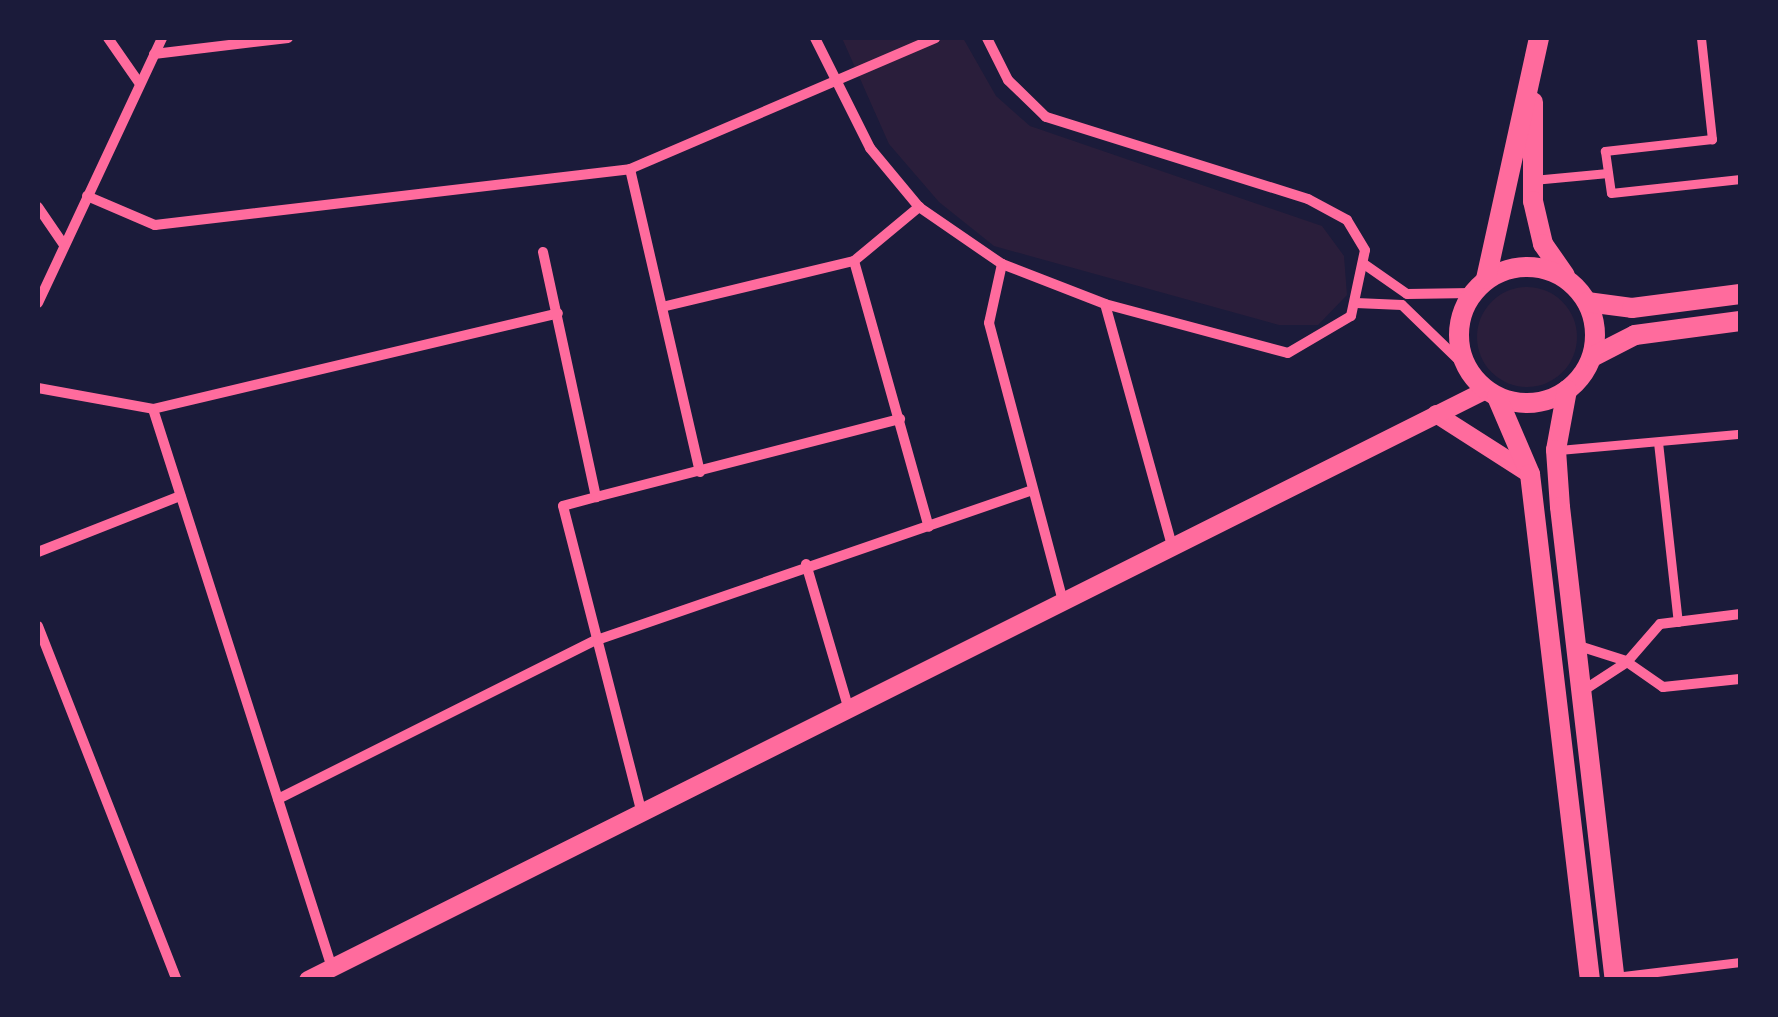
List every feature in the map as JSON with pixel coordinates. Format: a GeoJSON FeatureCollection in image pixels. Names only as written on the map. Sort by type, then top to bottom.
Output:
{"type":"FeatureCollection","features":[{"type":"Feature","properties":{"kind":"main road"},"geometry":{"type":"LineString","coordinates":[[1539,38],[1479,286],[1458,329],[1466,367],[1491,393],[1530,474],[1590,980]]}},
{"type":"Feature","properties":{"kind":"main road"},"geometry":{"type":"LineString","coordinates":[[1533,65],[1533,180],[1544,244],[1588,302],[1592,357]]}},
{"type":"Feature","properties":{"kind":"main road"},"geometry":{"type":"LineString","coordinates":[[1479,286],[1527,266],[1568,280]]}},
{"type":"Feature","properties":{"kind":"main road"},"geometry":{"type":"LineString","coordinates":[[1588,302],[1632,308],[1740,294]]}},
{"type":"Feature","properties":{"kind":"main road"},"geometry":{"type":"LineString","coordinates":[[1615,978],[1574,644],[1556,450],[1567,390],[1592,357],[1635,336],[1740,321]]}},
{"type":"Feature","properties":{"kind":"main road"},"geometry":{"type":"LineString","coordinates":[[1491,393],[1533,402],[1567,390]]}},
{"type":"Feature","properties":{"kind":"street"},"geometry":{"type":"LineString","coordinates":[[108,38],[140,84]]}},
{"type":"Feature","properties":{"kind":"street"},"geometry":{"type":"LineString","coordinates":[[38,303],[162,38]]}},
{"type":"Feature","properties":{"kind":"street"},"geometry":{"type":"LineString","coordinates":[[154,54],[288,38]]}},
{"type":"Feature","properties":{"kind":"street"},"geometry":{"type":"LineString","coordinates":[[815,38],[870,148],[919,207],[1002,264],[1105,304],[1288,352],[1326,336],[1356,303],[1364,264],[1347,220],[1308,199],[1046,117],[1008,80],[987,38]]}},
{"type":"Feature","properties":{"kind":"street"},"geometry":{"type":"LineString","coordinates":[[88,196],[155,224],[630,169],[936,38]]}},
{"type":"Feature","properties":{"kind":"street"},"geometry":{"type":"LineString","coordinates":[[1701,38],[1712,139],[1605,151],[1611,193],[1740,179]]}},
{"type":"Feature","properties":{"kind":"street"},"geometry":{"type":"LineString","coordinates":[[630,169],[700,472]]}},
{"type":"Feature","properties":{"kind":"street"},"geometry":{"type":"LineString","coordinates":[[1533,180],[1608,173]]}},
{"type":"Feature","properties":{"kind":"street"},"geometry":{"type":"LineString","coordinates":[[38,207],[64,246]]}},
{"type":"Feature","properties":{"kind":"street"},"geometry":{"type":"LineString","coordinates":[[662,307],[854,261],[919,207]]}},
{"type":"Feature","properties":{"kind":"street"},"geometry":{"type":"LineString","coordinates":[[543,252],[596,497]]}},
{"type":"Feature","properties":{"kind":"street"},"geometry":{"type":"LineString","coordinates":[[854,261],[930,527]]}},
{"type":"Feature","properties":{"kind":"street"},"geometry":{"type":"LineString","coordinates":[[1002,264],[989,323],[1029,491],[1062,598]]}},
{"type":"Feature","properties":{"kind":"street"},"geometry":{"type":"LineString","coordinates":[[1364,264],[1407,294],[1479,286]]}},
{"type":"Feature","properties":{"kind":"street"},"geometry":{"type":"LineString","coordinates":[[1356,303],[1402,305],[1466,367]]}},
{"type":"Feature","properties":{"kind":"street"},"geometry":{"type":"LineString","coordinates":[[1105,304],[1172,546]]}},
{"type":"Feature","properties":{"kind":"street"},"geometry":{"type":"LineString","coordinates":[[38,388],[153,409],[558,313]]}},
{"type":"Feature","properties":{"kind":"street"},"geometry":{"type":"LineString","coordinates":[[308,980],[1062,598],[1436,414],[1491,393]]}},
{"type":"Feature","properties":{"kind":"street"},"geometry":{"type":"LineString","coordinates":[[153,409],[332,968]]}},
{"type":"Feature","properties":{"kind":"street"},"geometry":{"type":"LineString","coordinates":[[1436,414],[1530,474]]}},
{"type":"Feature","properties":{"kind":"street"},"geometry":{"type":"LineString","coordinates":[[641,810],[594,641],[563,506],[900,419]]}},
{"type":"Feature","properties":{"kind":"street"},"geometry":{"type":"LineString","coordinates":[[1556,450],[1740,434]]}},
{"type":"Feature","properties":{"kind":"street"},"geometry":{"type":"LineString","coordinates":[[1658,442],[1678,622]]}},
{"type":"Feature","properties":{"kind":"street"},"geometry":{"type":"LineString","coordinates":[[278,799],[594,641],[806,564],[930,527],[1029,491]]}},
{"type":"Feature","properties":{"kind":"street"},"geometry":{"type":"LineString","coordinates":[[38,552],[180,496]]}},
{"type":"Feature","properties":{"kind":"street"},"geometry":{"type":"LineString","coordinates":[[806,564],[848,707]]}},
{"type":"Feature","properties":{"kind":"street"},"geometry":{"type":"LineString","coordinates":[[1580,693],[1627,662],[1637,640],[1678,622],[1740,614]]}},
{"type":"Feature","properties":{"kind":"street"},"geometry":{"type":"LineString","coordinates":[[38,626],[178,980]]}},
{"type":"Feature","properties":{"kind":"street"},"geometry":{"type":"LineString","coordinates":[[1574,644],[1627,662],[1663,687],[1740,678]]}},
{"type":"Feature","properties":{"kind":"street"},"geometry":{"type":"LineString","coordinates":[[1615,978],[1740,962]]}},
{"type":"Feature","properties":{"kind":"shaded area"},"geometry":{"type":"Polygon","coordinates":[[[842,38],[963,38],[996,96],[1030,126],[1322,226],[1344,256],[1347,295],[1318,325],[1279,325],[994,246],[939,202],[889,144],[842,38]]]}},
{"type":"Feature","properties":{"kind":"shaded area"},"geometry":{"type":"Polygon","coordinates":[[[1527,287],[1555,295],[1569,309],[1577,337],[1569,365],[1555,379],[1527,387],[1499,379],[1485,365],[1477,337],[1485,309],[1499,295],[1527,287]]]}}]}
